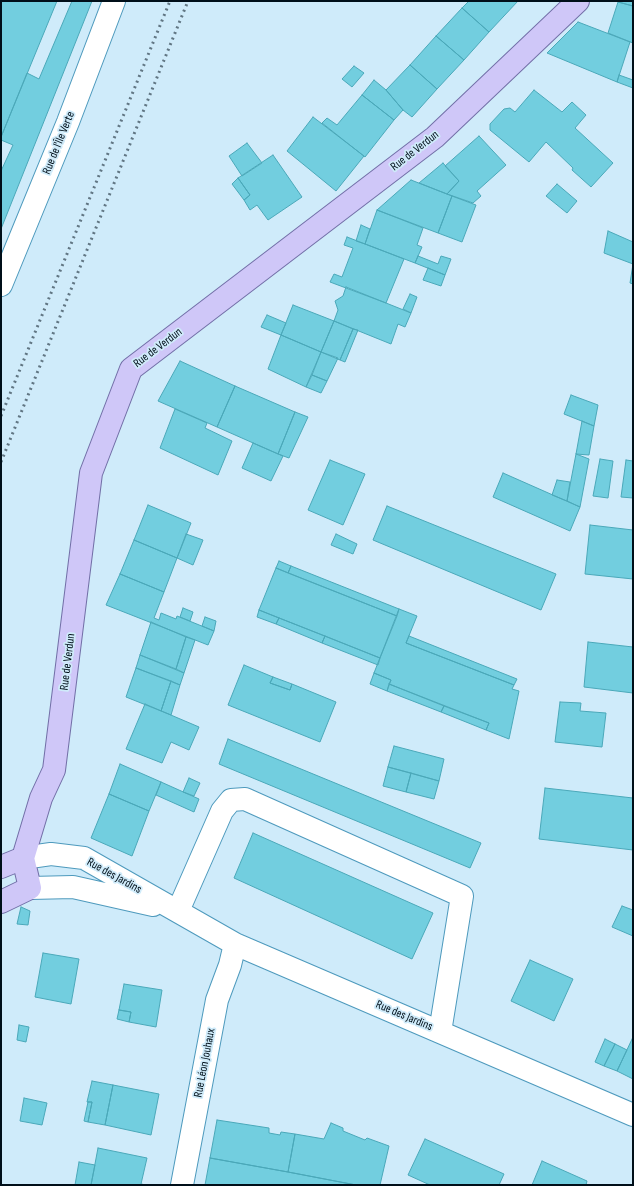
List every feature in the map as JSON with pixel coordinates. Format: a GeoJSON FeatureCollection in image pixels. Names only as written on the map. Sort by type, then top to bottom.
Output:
{"type":"FeatureCollection","features":[{"type":"Feature","properties":{"kind":"main road","name":"Rue de Verdun"},"geometry":{"type":"LineString","coordinates":[[30,888],[23,858],[41,798],[54,770],[91,473],[131,369],[435,137],[578,1]]}},
{"type":"Feature","properties":{"kind":"main road"},"geometry":{"type":"LineString","coordinates":[[1,867],[23,858]]}},
{"type":"Feature","properties":{"kind":"main road"},"geometry":{"type":"LineString","coordinates":[[1,902],[30,888]]}},
{"type":"Feature","properties":{"kind":"street","name":"Rue de l'Île Verte"},"geometry":{"type":"LineString","coordinates":[[1,285],[68,122],[114,1]]}},
{"type":"Feature","properties":{"kind":"street"},"geometry":{"type":"LineString","coordinates":[[178,911],[222,811],[231,800],[245,798],[462,896],[440,1032]]}},
{"type":"Feature","properties":{"kind":"street","name":"Rue des Jardins"},"geometry":{"type":"LineString","coordinates":[[23,858],[51,854],[84,858],[235,944],[633,1115]]}},
{"type":"Feature","properties":{"kind":"street","name":"Rue des Jardins"},"geometry":{"type":"LineString","coordinates":[[30,888],[73,886],[178,911]]}},
{"type":"Feature","properties":{"kind":"street","name":"Rue Léon Jouhaux"},"geometry":{"type":"LineString","coordinates":[[182,1185],[217,1000],[230,965],[235,944]]}},
{"type":"Feature","properties":{"kind":"building"},"geometry":{"type":"Polygon","coordinates":[[[1,1],[57,1],[1,137],[1,1]]]}},
{"type":"Feature","properties":{"kind":"building"},"geometry":{"type":"Polygon","coordinates":[[[72,1],[92,1],[1,229],[1,171],[13,145],[1,140],[1,137],[27,73],[39,79],[72,1]]]}},
{"type":"Feature","properties":{"kind":"building"},"geometry":{"type":"Polygon","coordinates":[[[469,1],[518,1],[489,32],[462,8],[469,1]]]}},
{"type":"Feature","properties":{"kind":"building"},"geometry":{"type":"Polygon","coordinates":[[[633,1],[633,6],[618,2],[633,1]]]}},
{"type":"Feature","properties":{"kind":"building"},"geometry":{"type":"Polygon","coordinates":[[[618,2],[633,6],[633,43],[608,33],[618,2]]]}},
{"type":"Feature","properties":{"kind":"building"},"geometry":{"type":"Polygon","coordinates":[[[462,8],[489,32],[464,60],[436,36],[462,8]]]}},
{"type":"Feature","properties":{"kind":"building"},"geometry":{"type":"Polygon","coordinates":[[[578,22],[630,42],[617,82],[547,53],[578,22]]]}},
{"type":"Feature","properties":{"kind":"building"},"geometry":{"type":"Polygon","coordinates":[[[436,36],[464,60],[437,89],[410,65],[436,36]]]}},
{"type":"Feature","properties":{"kind":"building"},"geometry":{"type":"Polygon","coordinates":[[[410,65],[437,89],[412,117],[403,110],[386,90],[410,65]]]}},
{"type":"Feature","properties":{"kind":"building"},"geometry":{"type":"Polygon","coordinates":[[[354,66],[364,73],[352,87],[342,79],[354,66]]]}},
{"type":"Feature","properties":{"kind":"building"},"geometry":{"type":"Polygon","coordinates":[[[619,75],[633,80],[633,88],[617,82],[619,75]]]}},
{"type":"Feature","properties":{"kind":"building"},"geometry":{"type":"Polygon","coordinates":[[[374,80],[386,90],[403,110],[394,120],[362,95],[374,80]]]}},
{"type":"Feature","properties":{"kind":"building"},"geometry":{"type":"Polygon","coordinates":[[[534,90],[562,112],[572,102],[586,115],[575,128],[613,163],[591,187],[572,170],[573,168],[546,142],[529,162],[490,130],[490,124],[504,109],[510,108],[515,112],[534,90]]]}},
{"type":"Feature","properties":{"kind":"building"},"geometry":{"type":"Polygon","coordinates":[[[362,95],[394,120],[365,157],[322,123],[327,118],[337,125],[362,95]]]}},
{"type":"Feature","properties":{"kind":"building"},"geometry":{"type":"Polygon","coordinates":[[[313,117],[364,156],[336,191],[287,151],[313,117]]]}},
{"type":"Feature","properties":{"kind":"building"},"geometry":{"type":"Polygon","coordinates":[[[479,136],[506,165],[477,191],[481,196],[473,203],[447,194],[459,181],[445,166],[479,136]]]}},
{"type":"Feature","properties":{"kind":"building"},"geometry":{"type":"Polygon","coordinates":[[[247,143],[262,163],[242,176],[229,156],[247,143]]]}},
{"type":"Feature","properties":{"kind":"building"},"geometry":{"type":"Polygon","coordinates":[[[273,155],[302,197],[268,220],[257,205],[250,210],[244,200],[250,195],[238,178],[273,155]]]}},
{"type":"Feature","properties":{"kind":"building"},"geometry":{"type":"Polygon","coordinates":[[[443,163],[459,181],[447,194],[419,183],[443,163]]]}},
{"type":"Feature","properties":{"kind":"building"},"geometry":{"type":"Polygon","coordinates":[[[238,178],[250,195],[244,200],[232,184],[238,178]]]}},
{"type":"Feature","properties":{"kind":"building"},"geometry":{"type":"Polygon","coordinates":[[[411,180],[452,196],[438,233],[377,210],[411,180]]]}},
{"type":"Feature","properties":{"kind":"building"},"geometry":{"type":"Polygon","coordinates":[[[557,184],[577,201],[567,213],[546,196],[557,184]]]}},
{"type":"Feature","properties":{"kind":"building"},"geometry":{"type":"Polygon","coordinates":[[[452,196],[476,205],[462,242],[438,233],[452,196]]]}},
{"type":"Feature","properties":{"kind":"building"},"geometry":{"type":"Polygon","coordinates":[[[377,210],[423,228],[417,245],[422,247],[415,263],[365,244],[377,210]]]}},
{"type":"Feature","properties":{"kind":"building"},"geometry":{"type":"Polygon","coordinates":[[[361,225],[370,229],[365,244],[356,241],[361,225]]]}},
{"type":"Feature","properties":{"kind":"building"},"geometry":{"type":"Polygon","coordinates":[[[608,231],[633,242],[633,264],[604,253],[608,231]]]}},
{"type":"Feature","properties":{"kind":"building"},"geometry":{"type":"Polygon","coordinates":[[[347,237],[404,259],[386,303],[330,282],[334,274],[342,277],[353,248],[344,245],[347,237]]]}},
{"type":"Feature","properties":{"kind":"building"},"geometry":{"type":"Polygon","coordinates":[[[418,256],[438,264],[441,256],[451,259],[445,275],[415,263],[418,256]]]}},
{"type":"Feature","properties":{"kind":"building"},"geometry":{"type":"Polygon","coordinates":[[[633,264],[633,284],[630,283],[633,264]]]}},
{"type":"Feature","properties":{"kind":"building"},"geometry":{"type":"Polygon","coordinates":[[[428,268],[445,275],[441,286],[423,280],[428,268]]]}},
{"type":"Feature","properties":{"kind":"building"},"geometry":{"type":"Polygon","coordinates":[[[346,287],[411,313],[405,327],[398,324],[391,344],[334,321],[338,310],[335,301],[343,296],[346,287]]]}},
{"type":"Feature","properties":{"kind":"building"},"geometry":{"type":"Polygon","coordinates":[[[410,294],[417,297],[411,313],[403,309],[410,294]]]}},
{"type":"Feature","properties":{"kind":"building"},"geometry":{"type":"Polygon","coordinates":[[[293,305],[334,321],[321,352],[281,335],[293,305]]]}},
{"type":"Feature","properties":{"kind":"building"},"geometry":{"type":"Polygon","coordinates":[[[267,315],[286,323],[281,335],[261,327],[267,315]]]}},
{"type":"Feature","properties":{"kind":"building"},"geometry":{"type":"Polygon","coordinates":[[[334,321],[353,329],[340,360],[321,352],[334,321]]]}},
{"type":"Feature","properties":{"kind":"building"},"geometry":{"type":"Polygon","coordinates":[[[353,329],[358,330],[345,362],[340,360],[353,329]]]}},
{"type":"Feature","properties":{"kind":"building"},"geometry":{"type":"Polygon","coordinates":[[[281,335],[321,352],[306,387],[268,369],[281,335]]]}},
{"type":"Feature","properties":{"kind":"building"},"geometry":{"type":"Polygon","coordinates":[[[321,352],[338,358],[327,381],[312,375],[321,352]]]}},
{"type":"Feature","properties":{"kind":"building"},"geometry":{"type":"Polygon","coordinates":[[[180,361],[235,386],[217,427],[158,401],[180,361]]]}},
{"type":"Feature","properties":{"kind":"building"},"geometry":{"type":"Polygon","coordinates":[[[312,375],[327,381],[321,393],[306,387],[312,375]]]}},
{"type":"Feature","properties":{"kind":"building"},"geometry":{"type":"Polygon","coordinates":[[[235,386],[295,412],[278,454],[217,427],[235,386]]]}},
{"type":"Feature","properties":{"kind":"building"},"geometry":{"type":"Polygon","coordinates":[[[571,395],[598,405],[594,426],[564,414],[571,395]]]}},
{"type":"Feature","properties":{"kind":"building"},"geometry":{"type":"Polygon","coordinates":[[[175,409],[207,423],[205,428],[232,441],[218,475],[160,448],[175,409]]]}},
{"type":"Feature","properties":{"kind":"building"},"geometry":{"type":"Polygon","coordinates":[[[295,412],[308,417],[289,458],[278,454],[295,412]]]}},
{"type":"Feature","properties":{"kind":"building"},"geometry":{"type":"Polygon","coordinates":[[[582,421],[594,426],[589,455],[576,454],[582,421]]]}},
{"type":"Feature","properties":{"kind":"building"},"geometry":{"type":"Polygon","coordinates":[[[253,443],[283,456],[271,481],[242,468],[253,443]]]}},
{"type":"Feature","properties":{"kind":"building"},"geometry":{"type":"Polygon","coordinates":[[[576,454],[589,459],[580,507],[567,501],[576,454]]]}},
{"type":"Feature","properties":{"kind":"building"},"geometry":{"type":"Polygon","coordinates":[[[600,459],[613,461],[608,498],[593,496],[600,459]]]}},
{"type":"Feature","properties":{"kind":"building"},"geometry":{"type":"Polygon","coordinates":[[[330,460],[365,474],[343,525],[308,510],[330,460]]]}},
{"type":"Feature","properties":{"kind":"building"},"geometry":{"type":"Polygon","coordinates":[[[626,460],[633,461],[633,498],[621,497],[626,460]]]}},
{"type":"Feature","properties":{"kind":"building"},"geometry":{"type":"Polygon","coordinates":[[[503,473],[580,507],[570,531],[493,497],[503,473]]]}},
{"type":"Feature","properties":{"kind":"building"},"geometry":{"type":"Polygon","coordinates":[[[557,480],[570,482],[567,501],[552,495],[557,480]]]}},
{"type":"Feature","properties":{"kind":"building"},"geometry":{"type":"Polygon","coordinates":[[[148,505],[191,523],[177,558],[134,540],[148,505]]]}},
{"type":"Feature","properties":{"kind":"building"},"geometry":{"type":"Polygon","coordinates":[[[387,506],[556,574],[541,610],[373,540],[387,506]]]}},
{"type":"Feature","properties":{"kind":"building"},"geometry":{"type":"Polygon","coordinates":[[[590,525],[633,530],[633,579],[585,574],[590,525]]]}},
{"type":"Feature","properties":{"kind":"building"},"geometry":{"type":"Polygon","coordinates":[[[186,534],[203,540],[193,565],[177,558],[186,534]]]}},
{"type":"Feature","properties":{"kind":"building"},"geometry":{"type":"Polygon","coordinates":[[[336,534],[357,544],[353,554],[331,545],[336,534]]]}},
{"type":"Feature","properties":{"kind":"building"},"geometry":{"type":"Polygon","coordinates":[[[134,540],[177,558],[164,592],[120,574],[134,540]]]}},
{"type":"Feature","properties":{"kind":"building"},"geometry":{"type":"Polygon","coordinates":[[[279,561],[291,566],[288,573],[276,568],[279,561]]]}},
{"type":"Feature","properties":{"kind":"building"},"geometry":{"type":"Polygon","coordinates":[[[291,566],[399,609],[397,616],[288,573],[291,566]]]}},
{"type":"Feature","properties":{"kind":"building"},"geometry":{"type":"Polygon","coordinates":[[[276,568],[397,616],[380,658],[259,610],[276,568]]]}},
{"type":"Feature","properties":{"kind":"building"},"geometry":{"type":"Polygon","coordinates":[[[120,574],[164,592],[154,618],[159,620],[161,613],[176,619],[177,616],[214,631],[208,645],[106,605],[120,574]]]}},
{"type":"Feature","properties":{"kind":"building"},"geometry":{"type":"Polygon","coordinates":[[[183,608],[193,612],[190,621],[180,617],[183,608]]]}},
{"type":"Feature","properties":{"kind":"building"},"geometry":{"type":"Polygon","coordinates":[[[399,609],[417,616],[406,643],[514,685],[512,689],[519,691],[509,739],[486,730],[489,723],[389,684],[391,680],[374,673],[399,609]]]}},
{"type":"Feature","properties":{"kind":"building"},"geometry":{"type":"Polygon","coordinates":[[[259,610],[279,618],[276,624],[257,617],[259,610]]]}},
{"type":"Feature","properties":{"kind":"building"},"geometry":{"type":"Polygon","coordinates":[[[205,617],[216,621],[214,631],[202,626],[205,617]]]}},
{"type":"Feature","properties":{"kind":"building"},"geometry":{"type":"Polygon","coordinates":[[[279,618],[325,636],[322,643],[276,624],[279,618]]]}},
{"type":"Feature","properties":{"kind":"building"},"geometry":{"type":"Polygon","coordinates":[[[151,622],[186,637],[176,669],[140,655],[151,622]]]}},
{"type":"Feature","properties":{"kind":"building"},"geometry":{"type":"Polygon","coordinates":[[[325,636],[380,658],[378,665],[322,643],[325,636]]]}},
{"type":"Feature","properties":{"kind":"building"},"geometry":{"type":"Polygon","coordinates":[[[409,636],[517,679],[514,685],[406,643],[409,636]]]}},
{"type":"Feature","properties":{"kind":"building"},"geometry":{"type":"Polygon","coordinates":[[[186,637],[195,640],[184,673],[176,669],[186,637]]]}},
{"type":"Feature","properties":{"kind":"building"},"geometry":{"type":"Polygon","coordinates":[[[588,642],[633,647],[633,693],[584,687],[588,642]]]}},
{"type":"Feature","properties":{"kind":"building"},"geometry":{"type":"Polygon","coordinates":[[[140,655],[184,673],[180,685],[136,668],[140,655]]]}},
{"type":"Feature","properties":{"kind":"building"},"geometry":{"type":"Polygon","coordinates":[[[244,665],[273,677],[270,683],[290,690],[292,684],[336,702],[320,742],[228,705],[244,665]]]}},
{"type":"Feature","properties":{"kind":"building"},"geometry":{"type":"Polygon","coordinates":[[[136,668],[171,681],[161,711],[126,697],[136,668]]]}},
{"type":"Feature","properties":{"kind":"building"},"geometry":{"type":"Polygon","coordinates":[[[374,673],[391,680],[387,691],[370,684],[374,673]]]}},
{"type":"Feature","properties":{"kind":"building"},"geometry":{"type":"Polygon","coordinates":[[[273,677],[292,684],[290,690],[270,683],[273,677]]]}},
{"type":"Feature","properties":{"kind":"building"},"geometry":{"type":"Polygon","coordinates":[[[171,681],[180,685],[171,715],[161,711],[171,681]]]}},
{"type":"Feature","properties":{"kind":"building"},"geometry":{"type":"Polygon","coordinates":[[[389,684],[444,706],[441,712],[387,691],[389,684]]]}},
{"type":"Feature","properties":{"kind":"building"},"geometry":{"type":"Polygon","coordinates":[[[560,702],[581,703],[580,711],[606,713],[602,747],[555,742],[560,702]]]}},
{"type":"Feature","properties":{"kind":"building"},"geometry":{"type":"Polygon","coordinates":[[[145,704],[199,727],[189,750],[171,742],[162,763],[126,749],[145,704]]]}},
{"type":"Feature","properties":{"kind":"building"},"geometry":{"type":"Polygon","coordinates":[[[444,706],[489,723],[486,730],[441,712],[444,706]]]}},
{"type":"Feature","properties":{"kind":"building"},"geometry":{"type":"Polygon","coordinates":[[[228,739],[481,843],[470,868],[219,764],[228,739]]]}},
{"type":"Feature","properties":{"kind":"building"},"geometry":{"type":"Polygon","coordinates":[[[394,746],[444,759],[439,781],[388,767],[394,746]]]}},
{"type":"Feature","properties":{"kind":"building"},"geometry":{"type":"Polygon","coordinates":[[[120,764],[161,782],[149,811],[109,794],[120,764]]]}},
{"type":"Feature","properties":{"kind":"building"},"geometry":{"type":"Polygon","coordinates":[[[388,767],[411,773],[406,792],[383,786],[388,767]]]}},
{"type":"Feature","properties":{"kind":"building"},"geometry":{"type":"Polygon","coordinates":[[[411,773],[439,781],[434,799],[406,792],[411,773]]]}},
{"type":"Feature","properties":{"kind":"building"},"geometry":{"type":"Polygon","coordinates":[[[189,778],[200,783],[194,796],[183,792],[189,778]]]}},
{"type":"Feature","properties":{"kind":"building"},"geometry":{"type":"Polygon","coordinates":[[[161,782],[199,799],[194,812],[156,795],[161,782]]]}},
{"type":"Feature","properties":{"kind":"building"},"geometry":{"type":"Polygon","coordinates":[[[545,788],[633,798],[633,850],[539,839],[545,788]]]}},
{"type":"Feature","properties":{"kind":"building"},"geometry":{"type":"Polygon","coordinates":[[[109,794],[149,811],[132,856],[91,838],[109,794]]]}},
{"type":"Feature","properties":{"kind":"building"},"geometry":{"type":"Polygon","coordinates":[[[253,833],[433,913],[412,959],[234,878],[253,833]]]}},
{"type":"Feature","properties":{"kind":"building"},"geometry":{"type":"Polygon","coordinates":[[[622,906],[633,910],[633,936],[612,927],[622,906]]]}},
{"type":"Feature","properties":{"kind":"building"},"geometry":{"type":"Polygon","coordinates":[[[21,907],[30,911],[28,925],[17,924],[21,907]]]}},
{"type":"Feature","properties":{"kind":"building"},"geometry":{"type":"Polygon","coordinates":[[[43,953],[79,959],[71,1004],[35,997],[43,953]]]}},
{"type":"Feature","properties":{"kind":"building"},"geometry":{"type":"Polygon","coordinates":[[[530,960],[573,979],[554,1021],[511,1001],[530,960]]]}},
{"type":"Feature","properties":{"kind":"building"},"geometry":{"type":"Polygon","coordinates":[[[124,984],[162,990],[156,1027],[129,1022],[131,1012],[119,1010],[124,984]]]}},
{"type":"Feature","properties":{"kind":"building"},"geometry":{"type":"Polygon","coordinates":[[[119,1010],[131,1012],[129,1022],[117,1019],[119,1010]]]}},
{"type":"Feature","properties":{"kind":"building"},"geometry":{"type":"Polygon","coordinates":[[[19,1025],[29,1027],[26,1042],[17,1040],[19,1025]]]}},
{"type":"Feature","properties":{"kind":"building"},"geometry":{"type":"Polygon","coordinates":[[[633,1037],[633,1079],[617,1071],[633,1037]]]}},
{"type":"Feature","properties":{"kind":"building"},"geometry":{"type":"Polygon","coordinates":[[[605,1039],[615,1044],[604,1066],[595,1062],[605,1039]]]}},
{"type":"Feature","properties":{"kind":"building"},"geometry":{"type":"Polygon","coordinates":[[[615,1044],[627,1050],[617,1071],[604,1066],[615,1044]]]}},
{"type":"Feature","properties":{"kind":"building"},"geometry":{"type":"Polygon","coordinates":[[[92,1081],[113,1085],[105,1125],[88,1122],[92,1102],[87,1102],[92,1081]]]}},
{"type":"Feature","properties":{"kind":"building"},"geometry":{"type":"Polygon","coordinates":[[[113,1085],[159,1094],[151,1135],[105,1125],[113,1085]]]}},
{"type":"Feature","properties":{"kind":"building"},"geometry":{"type":"Polygon","coordinates":[[[24,1098],[47,1103],[42,1125],[20,1121],[24,1098]]]}},
{"type":"Feature","properties":{"kind":"building"},"geometry":{"type":"Polygon","coordinates":[[[88,1102],[92,1102],[88,1122],[84,1121],[88,1102]]]}},
{"type":"Feature","properties":{"kind":"building"},"geometry":{"type":"Polygon","coordinates":[[[217,1120],[269,1128],[269,1133],[280,1135],[281,1132],[295,1134],[288,1172],[210,1158],[217,1120]]]}},
{"type":"Feature","properties":{"kind":"building"},"geometry":{"type":"Polygon","coordinates":[[[331,1123],[343,1128],[343,1131],[365,1140],[367,1138],[389,1146],[380,1185],[356,1185],[288,1172],[295,1134],[324,1139],[331,1123]]]}},
{"type":"Feature","properties":{"kind":"building"},"geometry":{"type":"Polygon","coordinates":[[[425,1139],[504,1174],[499,1185],[430,1185],[408,1175],[425,1139]]]}},
{"type":"Feature","properties":{"kind":"building"},"geometry":{"type":"Polygon","coordinates":[[[98,1148],[147,1158],[141,1184],[146,1185],[91,1185],[98,1148]]]}},
{"type":"Feature","properties":{"kind":"building"},"geometry":{"type":"Polygon","coordinates":[[[210,1158],[288,1172],[356,1185],[205,1185],[210,1158]]]}},
{"type":"Feature","properties":{"kind":"building"},"geometry":{"type":"Polygon","coordinates":[[[542,1161],[587,1181],[586,1185],[532,1185],[542,1161]]]}},
{"type":"Feature","properties":{"kind":"building"},"geometry":{"type":"Polygon","coordinates":[[[79,1162],[95,1165],[91,1185],[75,1185],[79,1162]]]}},
{"type":"Feature","properties":{"kind":"railway"},"geometry":{"type":"LineString","coordinates":[[1,416],[170,1]]}},
{"type":"Feature","properties":{"kind":"railway"},"geometry":{"type":"LineString","coordinates":[[1,462],[188,1]]}}]}
